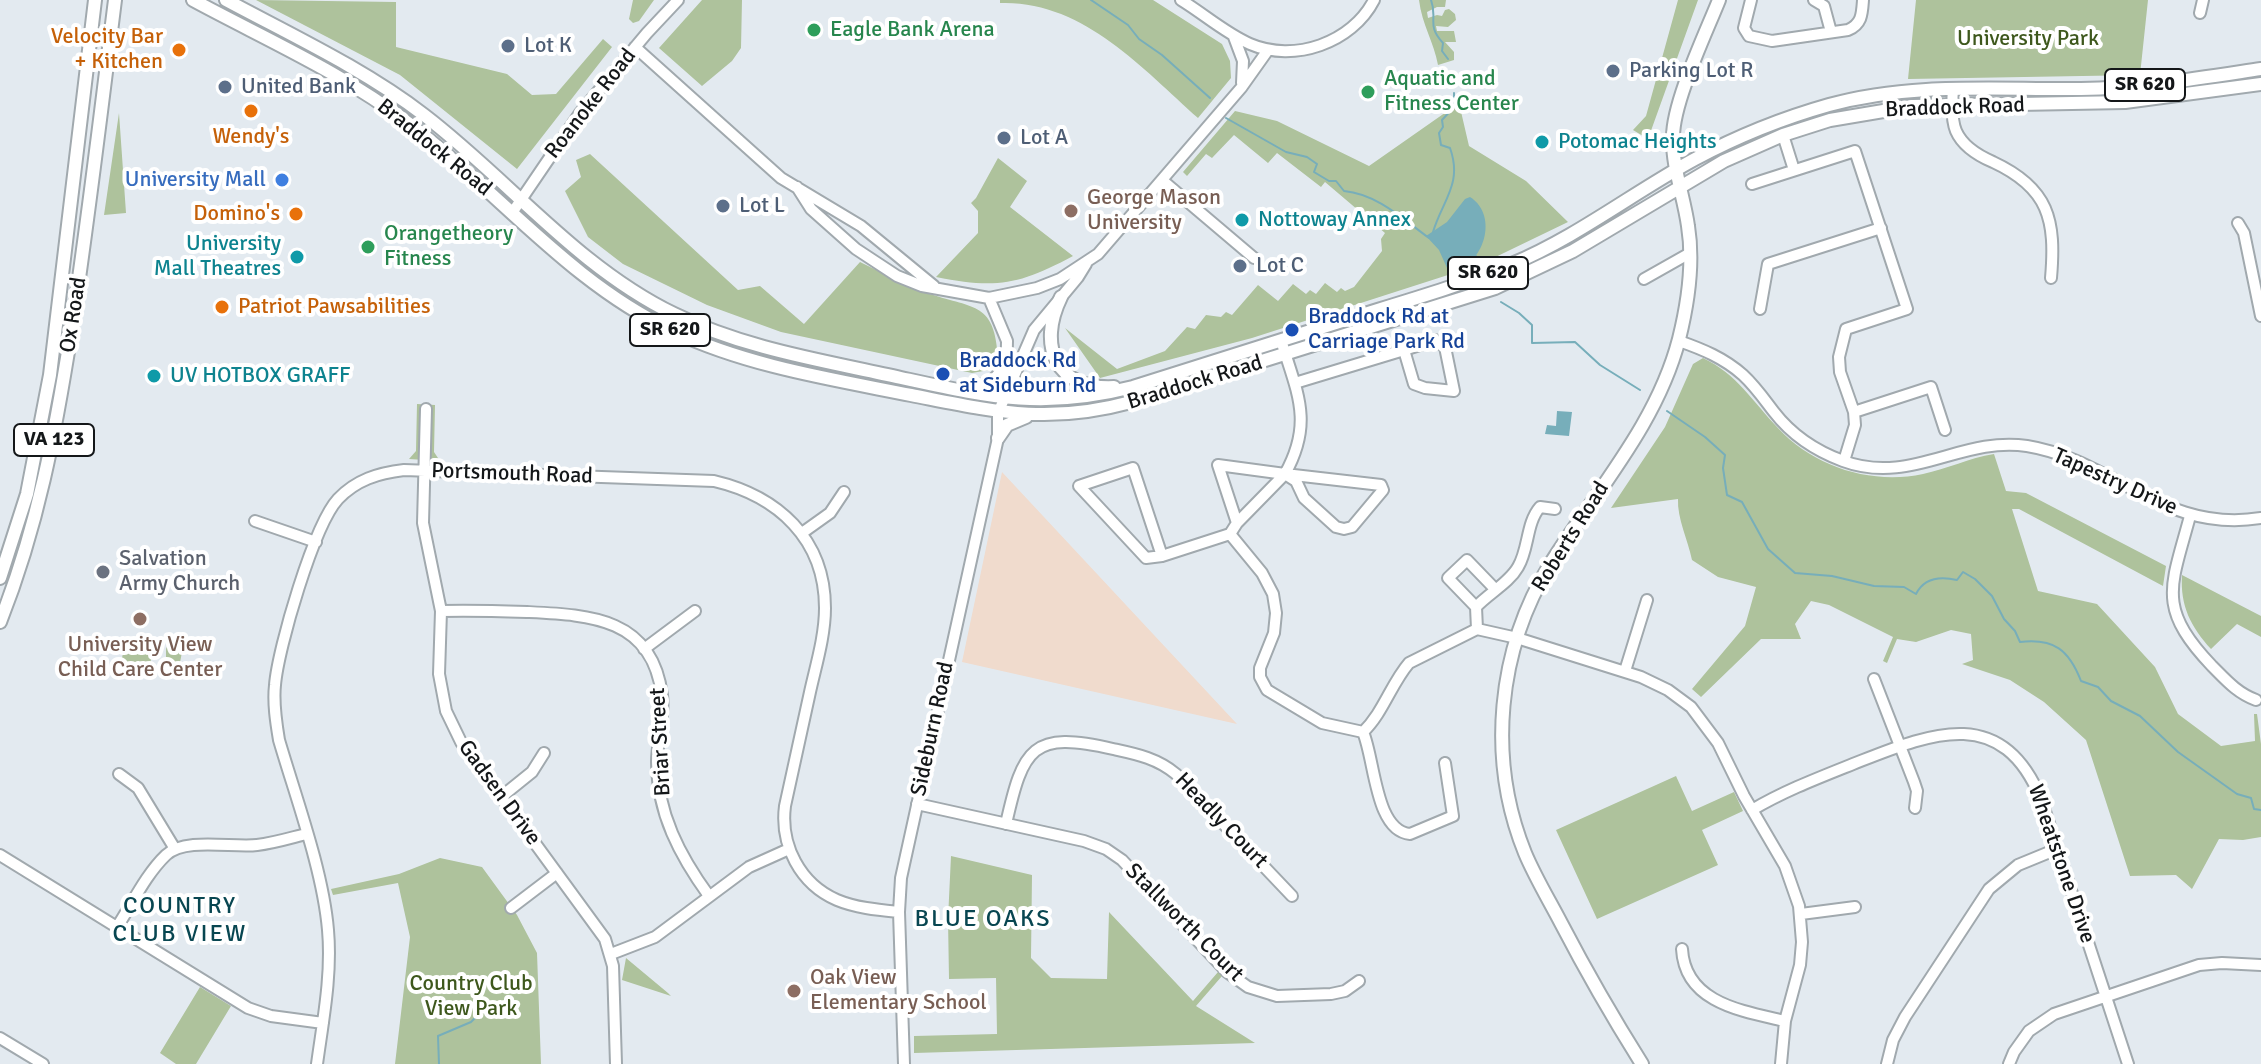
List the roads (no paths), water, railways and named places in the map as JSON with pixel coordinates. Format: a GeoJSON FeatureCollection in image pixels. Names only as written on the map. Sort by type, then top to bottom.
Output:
{"type":"FeatureCollection","features":[{"type":"Feature","properties":{"kind":"main road","name":"Ox Road"},"geometry":{"type":"LineString","coordinates":[[0,578],[27,494],[50,375],[95,0]]}},
{"type":"Feature","properties":{"kind":"main road","name":"Ox Road"},"geometry":{"type":"LineString","coordinates":[[0,622],[35,520],[61,404],[84,252],[115,0]]}},
{"type":"Feature","properties":{"kind":"main road","name":"Braddock Road"},"geometry":{"type":"LineString","coordinates":[[193,0],[356,88],[406,121],[585,276],[618,300],[670,330],[764,363],[998,413],[1030,416],[1086,414],[1106,409],[1462,300],[1522,277],[1573,251],[1724,161],[1783,135],[1863,113],[1913,106],[2125,102],[2261,84]]}},
{"type":"Feature","properties":{"kind":"main road","name":"Braddock Road"},"geometry":{"type":"LineString","coordinates":[[226,0],[380,84],[443,130],[606,273],[653,303],[702,327],[760,346],[1005,399],[1084,398],[1133,387],[1454,286],[1514,263],[1564,238],[1678,169],[1735,139],[1796,114],[1894,92],[2118,87],[2261,69]]}},
{"type":"Feature","properties":{"kind":"main road","name":"Roberts Road"},"geometry":{"type":"LineString","coordinates":[[1642,1064],[1592,984],[1534,871],[1518,832],[1506,782],[1501,730],[1505,682],[1527,611],[1550,564],[1653,407],[1679,341],[1688,296],[1690,253],[1674,153],[1674,123],[1719,0]]}},
{"type":"Feature","properties":{"kind":"main road"},"geometry":{"type":"LineString","coordinates":[[1061,297],[1050,339],[1053,354],[1061,368],[1073,379],[1088,386],[1133,387]]}},
{"type":"Feature","properties":{"kind":"main road"},"geometry":{"type":"LineString","coordinates":[[948,388],[985,386],[998,377],[1007,361]]}},
{"type":"Feature","properties":{"kind":"main road"},"geometry":{"type":"LineString","coordinates":[[998,438],[1007,425],[1030,416]]}},
{"type":"Feature","properties":{"kind":"street","name":"Roanoke Road"},"geometry":{"type":"LineString","coordinates":[[512,213],[574,122],[678,0]]}},
{"type":"Feature","properties":{"kind":"street"},"geometry":{"type":"LineString","coordinates":[[1181,0],[1233,35],[1268,50],[1286,51],[1305,49],[1335,39],[1360,20],[1374,0]]}},
{"type":"Feature","properties":{"kind":"street"},"geometry":{"type":"LineString","coordinates":[[1751,0],[1744,28],[1749,36],[1772,41],[1857,26],[1863,0]]}},
{"type":"Feature","properties":{"kind":"street"},"geometry":{"type":"LineString","coordinates":[[1814,0],[1824,6],[1831,32]]}},
{"type":"Feature","properties":{"kind":"street"},"geometry":{"type":"LineString","coordinates":[[2200,13],[2203,0]]}},
{"type":"Feature","properties":{"kind":"street"},"geometry":{"type":"LineString","coordinates":[[1233,35],[1243,61],[1241,88]]}},
{"type":"Feature","properties":{"kind":"street"},"geometry":{"type":"LineString","coordinates":[[635,47],[647,54],[781,178],[861,226],[934,286]]}},
{"type":"Feature","properties":{"kind":"street"},"geometry":{"type":"LineString","coordinates":[[797,187],[811,209],[876,264],[922,286],[989,298],[1049,284],[1086,264],[1106,246],[1241,88],[1268,50]]}},
{"type":"Feature","properties":{"kind":"street"},"geometry":{"type":"LineString","coordinates":[[1256,65],[1286,51]]}},
{"type":"Feature","properties":{"kind":"street"},"geometry":{"type":"LineString","coordinates":[[1953,89],[1955,129],[1970,149],[2026,181],[2044,203],[2052,231],[2051,278]]}},
{"type":"Feature","properties":{"kind":"street"},"geometry":{"type":"LineString","coordinates":[[1783,135],[1794,170]]}},
{"type":"Feature","properties":{"kind":"street"},"geometry":{"type":"LineString","coordinates":[[1752,184],[1855,151],[1881,228],[1907,309],[1846,329],[1839,357],[1840,372],[1854,412],[1855,425],[1844,461]]}},
{"type":"Feature","properties":{"kind":"street"},"geometry":{"type":"LineString","coordinates":[[1162,180],[1254,258]]}},
{"type":"Feature","properties":{"kind":"street"},"geometry":{"type":"LineString","coordinates":[[2238,223],[2244,233],[2261,316]]}},
{"type":"Feature","properties":{"kind":"street"},"geometry":{"type":"LineString","coordinates":[[1760,309],[1768,264],[1881,228]]}},
{"type":"Feature","properties":{"kind":"street"},"geometry":{"type":"LineString","coordinates":[[1644,279],[1690,253]]}},
{"type":"Feature","properties":{"kind":"street","name":"Sideburn Road"},"geometry":{"type":"LineString","coordinates":[[904,1064],[899,912],[901,878],[998,438],[998,413],[1034,330],[1086,264]]}},
{"type":"Feature","properties":{"kind":"street"},"geometry":{"type":"LineString","coordinates":[[989,298],[1007,341],[1005,399]]}},
{"type":"Feature","properties":{"kind":"street"},"geometry":{"type":"LineString","coordinates":[[1162,556],[1133,468],[1079,486],[1146,558],[1162,556],[1230,534],[1285,474],[1295,457],[1301,435],[1302,415],[1281,340]]}},
{"type":"Feature","properties":{"kind":"street"},"geometry":{"type":"LineString","coordinates":[[1295,383],[1435,340],[1441,342],[1455,384],[1454,391],[1414,384],[1404,350]]}},
{"type":"Feature","properties":{"kind":"street","name":"Tapestry Drive"},"geometry":{"type":"LineString","coordinates":[[1679,341],[1710,353],[1736,369],[1790,429],[1812,445],[1844,461],[1867,467],[1908,467],[1980,447],[2029,446],[2062,456],[2190,516],[2223,521],[2261,518]]}},
{"type":"Feature","properties":{"kind":"street"},"geometry":{"type":"LineString","coordinates":[[1854,412],[1931,387],[1945,430]]}},
{"type":"Feature","properties":{"kind":"street","name":"Gadsen Drive"},"geometry":{"type":"LineString","coordinates":[[426,409],[423,523],[441,611],[439,674],[446,711],[461,742],[598,927],[611,954],[616,1064]]}},
{"type":"Feature","properties":{"kind":"street"},"geometry":{"type":"LineString","coordinates":[[1237,523],[1218,465],[1381,485],[1383,490],[1352,527],[1344,529],[1336,527],[1304,498],[1296,481],[1285,474]]}},
{"type":"Feature","properties":{"kind":"street","name":"Portsmouth Road"},"geometry":{"type":"LineString","coordinates":[[317,1064],[328,972],[328,932],[323,894],[279,740],[275,689],[282,644],[316,542],[333,504],[350,488],[384,472],[714,481],[745,489],[787,517],[802,533],[816,560],[825,611],[823,634],[785,806],[785,836],[805,875],[828,895],[846,903],[899,912]]}},
{"type":"Feature","properties":{"kind":"street"},"geometry":{"type":"LineString","coordinates":[[802,533],[830,513],[844,492]]}},
{"type":"Feature","properties":{"kind":"street"},"geometry":{"type":"LineString","coordinates":[[1476,607],[1517,570],[1525,553],[1534,514],[1540,507],[1555,509]]}},
{"type":"Feature","properties":{"kind":"street"},"geometry":{"type":"LineString","coordinates":[[2190,516],[2173,583],[2172,599],[2178,622],[2189,641],[2236,690],[2256,700]]}},
{"type":"Feature","properties":{"kind":"street"},"geometry":{"type":"LineString","coordinates":[[255,521],[316,542]]}},
{"type":"Feature","properties":{"kind":"street"},"geometry":{"type":"LineString","coordinates":[[1230,534],[1262,573],[1273,594],[1276,613],[1274,633],[1260,668],[1260,677],[1267,690],[1322,723],[1363,732]]}},
{"type":"Feature","properties":{"kind":"street"},"geometry":{"type":"LineString","coordinates":[[1477,629],[1476,607],[1448,578],[1467,560],[1495,589]]}},
{"type":"Feature","properties":{"kind":"street"},"geometry":{"type":"LineString","coordinates":[[1625,671],[1647,600]]}},
{"type":"Feature","properties":{"kind":"street","name":"Briar Street"},"geometry":{"type":"LineString","coordinates":[[441,611],[587,615],[616,626],[644,649],[662,692],[657,765],[665,812],[681,854],[709,896]]}},
{"type":"Feature","properties":{"kind":"street"},"geometry":{"type":"LineString","coordinates":[[644,649],[695,611]]}},
{"type":"Feature","properties":{"kind":"street"},"geometry":{"type":"LineString","coordinates":[[1363,732],[1371,725],[1409,663],[1477,629],[1625,671],[1668,690],[1697,714],[1718,743],[1785,866],[1801,914],[1800,965],[1785,1021],[1781,1064]]}},
{"type":"Feature","properties":{"kind":"street"},"geometry":{"type":"LineString","coordinates":[[1874,679],[1917,791],[1915,808]]}},
{"type":"Feature","properties":{"kind":"street"},"geometry":{"type":"LineString","coordinates":[[1363,732],[1385,816],[1396,830],[1410,834],[1453,816],[1445,763]]}},
{"type":"Feature","properties":{"kind":"street","name":"Wheatstone Drive"},"geometry":{"type":"LineString","coordinates":[[1752,810],[1787,791],[1931,736],[1953,733],[1981,738],[2005,749],[2022,764],[2035,783],[2128,1064]]}},
{"type":"Feature","properties":{"kind":"street","name":"Headly Court"},"geometry":{"type":"LineString","coordinates":[[1006,824],[1021,768],[1040,748],[1054,742],[1077,741],[1143,756],[1176,774],[1292,896]]}},
{"type":"Feature","properties":{"kind":"street"},"geometry":{"type":"LineString","coordinates":[[501,797],[532,772],[544,753]]}},
{"type":"Feature","properties":{"kind":"street"},"geometry":{"type":"LineString","coordinates":[[119,774],[138,788],[175,849]]}},
{"type":"Feature","properties":{"kind":"street","name":"Stallworth Court"},"geometry":{"type":"LineString","coordinates":[[917,804],[1089,842],[1114,854],[1227,972],[1248,987],[1277,996],[1331,994],[1345,991],[1359,981]]}},
{"type":"Feature","properties":{"kind":"street"},"geometry":{"type":"LineString","coordinates":[[117,927],[153,871],[175,849],[201,845],[257,845],[306,834]]}},
{"type":"Feature","properties":{"kind":"street"},"geometry":{"type":"LineString","coordinates":[[611,954],[655,937],[749,867],[789,849]]}},
{"type":"Feature","properties":{"kind":"street"},"geometry":{"type":"LineString","coordinates":[[1887,1064],[1893,1040],[1905,1017],[1989,889],[2018,865],[2057,849]]}},
{"type":"Feature","properties":{"kind":"street"},"geometry":{"type":"LineString","coordinates":[[0,855],[248,1008],[271,1016],[323,1023]]}},
{"type":"Feature","properties":{"kind":"street"},"geometry":{"type":"LineString","coordinates":[[511,908],[557,873]]}},
{"type":"Feature","properties":{"kind":"street"},"geometry":{"type":"LineString","coordinates":[[1801,914],[1855,907]]}},
{"type":"Feature","properties":{"kind":"street"},"geometry":{"type":"LineString","coordinates":[[1682,949],[1685,972],[1704,994],[1730,1006],[1785,1021]]}},
{"type":"Feature","properties":{"kind":"street"},"geometry":{"type":"LineString","coordinates":[[2009,1064],[2034,1026],[2054,1014],[2207,964],[2261,965]]}},
{"type":"Feature","properties":{"kind":"street"},"geometry":{"type":"LineString","coordinates":[[0,1038],[43,1064]]}},
{"type":"Feature","properties":{"kind":"water"},"geometry":{"type":"Polygon","coordinates":[[[1470,197],[1479,205],[1484,216],[1484,240],[1472,260],[1451,271],[1439,250],[1426,236],[1447,222],[1470,197]]]}},
{"type":"Feature","properties":{"kind":"water"},"geometry":{"type":"Polygon","coordinates":[[[1557,411],[1572,412],[1569,436],[1545,434],[1547,425],[1556,426],[1557,411]]]}},
{"type":"Feature","properties":{"kind":"waterway"},"geometry":{"type":"LineString","coordinates":[[1091,0],[1128,25],[1139,39],[1210,98]]}},
{"type":"Feature","properties":{"kind":"waterway"},"geometry":{"type":"LineString","coordinates":[[1431,0],[1435,31],[1448,59]]}},
{"type":"Feature","properties":{"kind":"waterway"},"geometry":{"type":"LineString","coordinates":[[1433,232],[1453,182],[1450,148],[1441,145],[1439,133],[1443,127],[1442,120],[1454,107],[1454,93]]}},
{"type":"Feature","properties":{"kind":"waterway"},"geometry":{"type":"LineString","coordinates":[[1226,118],[1286,152],[1307,157],[1317,164],[1314,172],[1329,181],[1336,181],[1344,191],[1379,202],[1429,238]]}},
{"type":"Feature","properties":{"kind":"waterway"},"geometry":{"type":"LineString","coordinates":[[1476,256],[1482,264]]}},
{"type":"Feature","properties":{"kind":"waterway"},"geometry":{"type":"LineString","coordinates":[[1501,302],[1532,325],[1532,343],[1575,342],[1600,365],[1640,390]]}},
{"type":"Feature","properties":{"kind":"waterway"},"geometry":{"type":"LineString","coordinates":[[1667,411],[1725,455],[1723,468],[1727,495],[1742,502],[1768,549],[1795,573],[1832,576],[1874,586],[1904,587],[1916,594],[1928,581],[1939,578],[1957,580],[1963,572],[1992,596],[2020,642],[2042,642],[2059,648],[2071,661],[2081,681],[2098,687],[2111,701],[2140,716],[2178,752],[2237,794],[2251,798],[2254,809],[2261,810]]}},
{"type":"Feature","properties":{"kind":"waterway"},"geometry":{"type":"LineString","coordinates":[[439,1064],[438,1036],[471,1022],[490,1003]]}},
{"type":"Feature","properties":{"kind":"place","name":"Eagle Bank Arena"},"geometry":{"type":"Point","coordinates":[814,30]}},
{"type":"Feature","properties":{"kind":"place","name":"Lot K"},"geometry":{"type":"Point","coordinates":[508,46]}},
{"type":"Feature","properties":{"kind":"place","name":"Velocity Bar + Kitchen"},"geometry":{"type":"Point","coordinates":[179,50]}},
{"type":"Feature","properties":{"kind":"place","name":"Parking Lot R"},"geometry":{"type":"Point","coordinates":[1613,71]}},
{"type":"Feature","properties":{"kind":"place","name":"United Bank"},"geometry":{"type":"Point","coordinates":[225,87]}},
{"type":"Feature","properties":{"kind":"place","name":"Aquatic and Fitness Center"},"geometry":{"type":"Point","coordinates":[1368,92]}},
{"type":"Feature","properties":{"kind":"place","name":"Wendy's"},"geometry":{"type":"Point","coordinates":[251,111]}},
{"type":"Feature","properties":{"kind":"place","name":"Lot A"},"geometry":{"type":"Point","coordinates":[1004,138]}},
{"type":"Feature","properties":{"kind":"place","name":"Potomac Heights"},"geometry":{"type":"Point","coordinates":[1542,142]}},
{"type":"Feature","properties":{"kind":"place","name":"University Mall"},"geometry":{"type":"Point","coordinates":[282,180]}},
{"type":"Feature","properties":{"kind":"place","name":"Lot L"},"geometry":{"type":"Point","coordinates":[723,206]}},
{"type":"Feature","properties":{"kind":"place","name":"George Mason University"},"geometry":{"type":"Point","coordinates":[1071,211]}},
{"type":"Feature","properties":{"kind":"place","name":"Domino's"},"geometry":{"type":"Point","coordinates":[296,214]}},
{"type":"Feature","properties":{"kind":"place","name":"Nottoway Annex"},"geometry":{"type":"Point","coordinates":[1242,220]}},
{"type":"Feature","properties":{"kind":"place","name":"Orangetheory Fitness"},"geometry":{"type":"Point","coordinates":[368,247]}},
{"type":"Feature","properties":{"kind":"place","name":"University Mall Theatres"},"geometry":{"type":"Point","coordinates":[297,257]}},
{"type":"Feature","properties":{"kind":"place","name":"Lot C"},"geometry":{"type":"Point","coordinates":[1240,266]}},
{"type":"Feature","properties":{"kind":"place","name":"Patriot Pawsabilities"},"geometry":{"type":"Point","coordinates":[222,307]}},
{"type":"Feature","properties":{"kind":"place","name":"Braddock Rd at Carriage Park Rd"},"geometry":{"type":"Point","coordinates":[1292,330]}},
{"type":"Feature","properties":{"kind":"place","name":"Braddock Rd at Sideburn Rd"},"geometry":{"type":"Point","coordinates":[943,374]}},
{"type":"Feature","properties":{"kind":"place","name":"UV HOTBOX GRAFF"},"geometry":{"type":"Point","coordinates":[154,376]}},
{"type":"Feature","properties":{"kind":"place","name":"Salvation Army Church"},"geometry":{"type":"Point","coordinates":[103,572]}},
{"type":"Feature","properties":{"kind":"place","name":"University View Child Care Center"},"geometry":{"type":"Point","coordinates":[140,619]}},
{"type":"Feature","properties":{"kind":"place","name":"Oak View Elementary School"},"geometry":{"type":"Point","coordinates":[794,991]}},
{"type":"Feature","properties":{"kind":"district","name":"BLUE OAKS"},"geometry":{"type":"Point","coordinates":[983,920]}},
{"type":"Feature","properties":{"kind":"district","name":"COUNTRY CLUB VIEW"},"geometry":{"type":"Point","coordinates":[180,921]}},
{"type":"Feature","properties":{"kind":"park label","name":"University Park"},"geometry":{"type":"Point","coordinates":[2028,39]}},
{"type":"Feature","properties":{"kind":"park label","name":"Country Club View Park"},"geometry":{"type":"Point","coordinates":[471,996]}}]}
